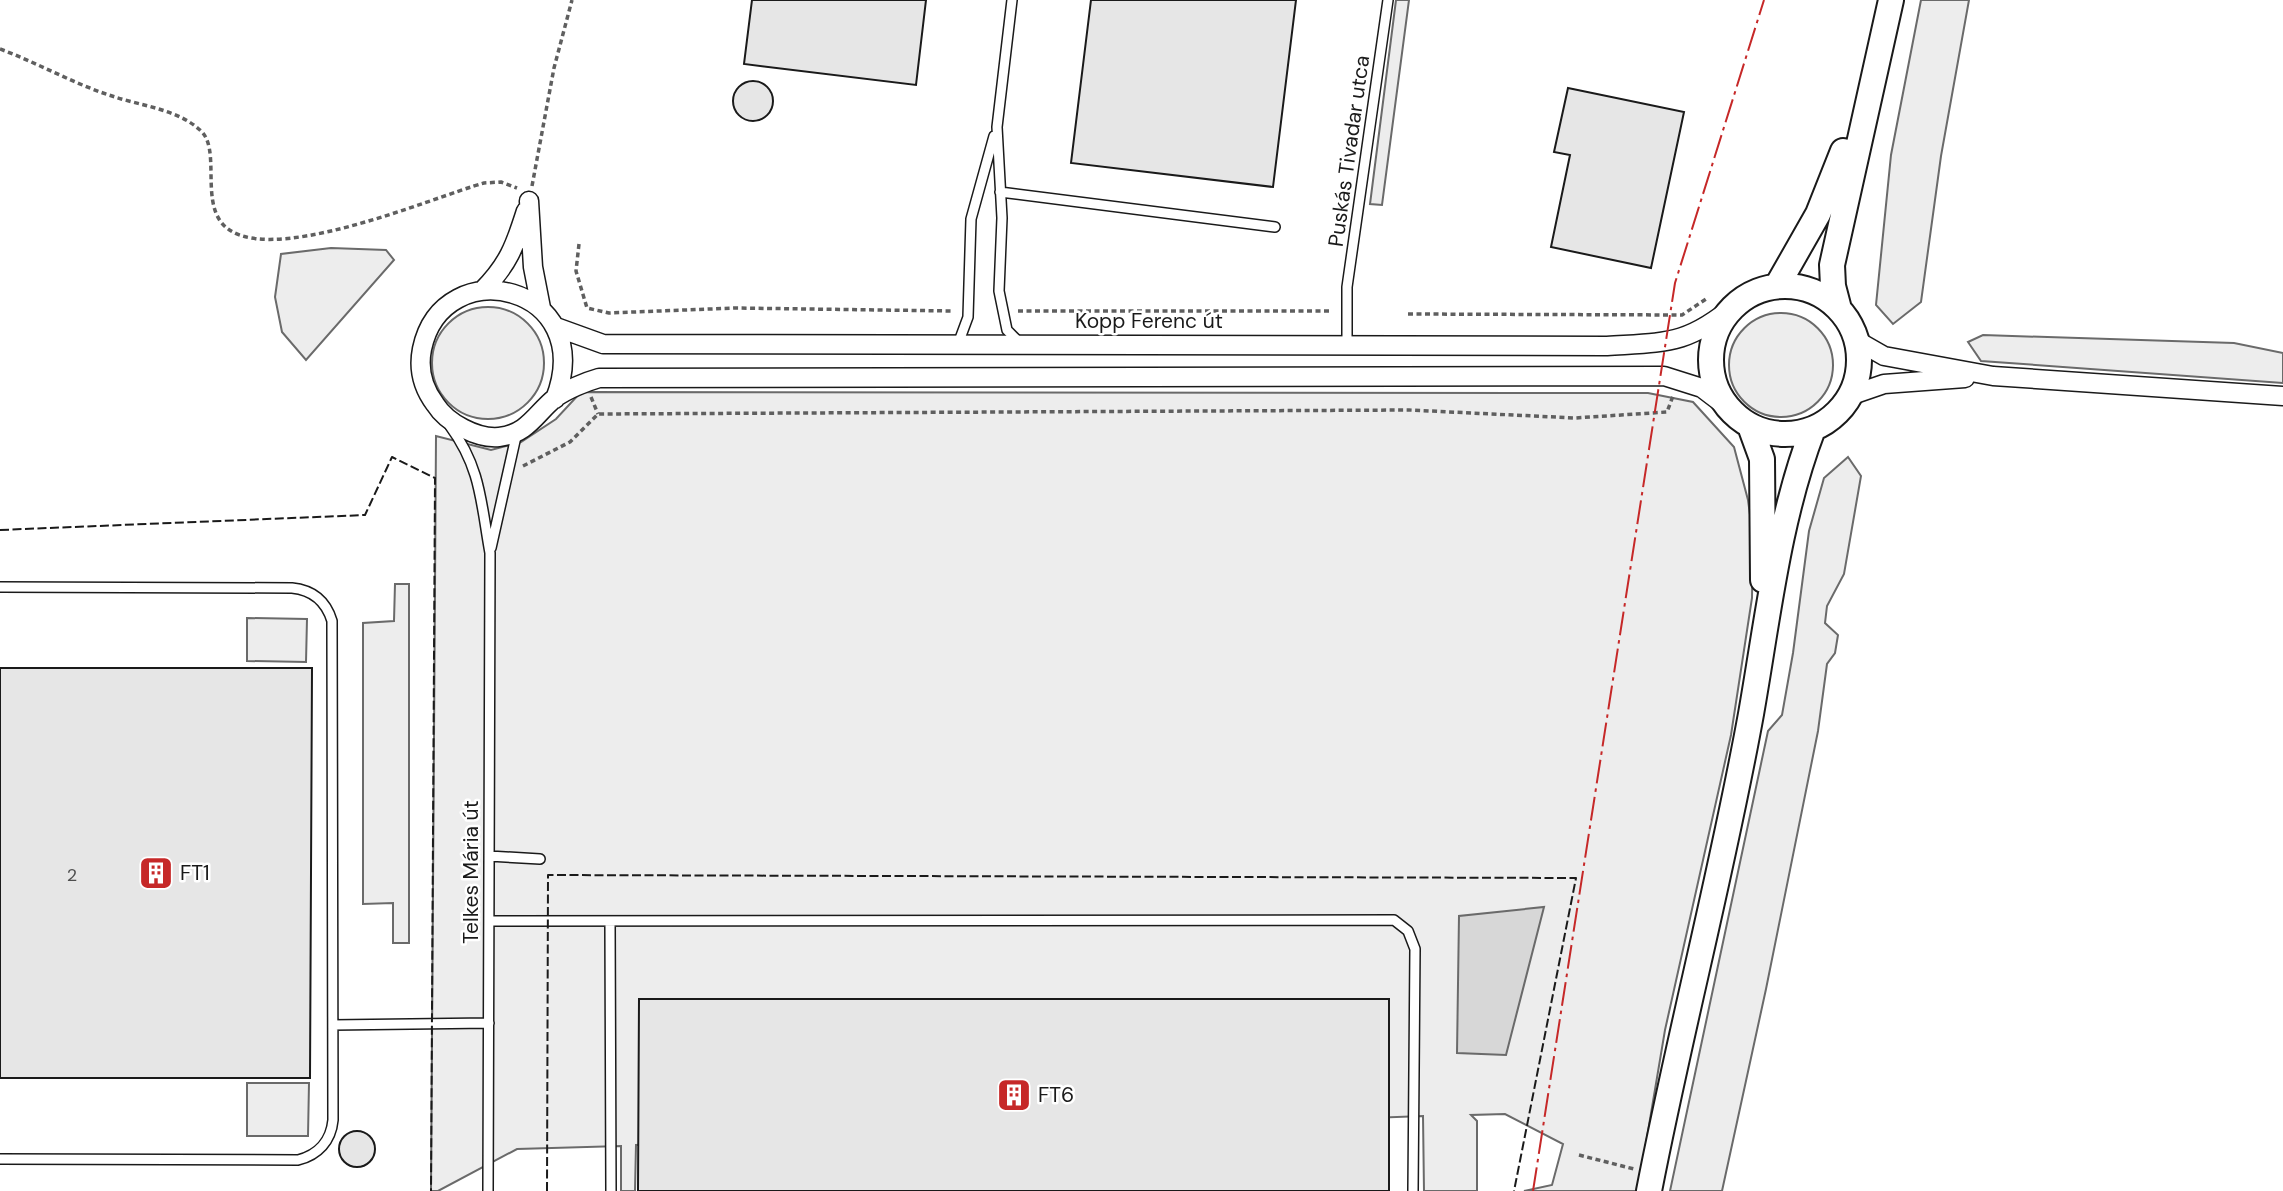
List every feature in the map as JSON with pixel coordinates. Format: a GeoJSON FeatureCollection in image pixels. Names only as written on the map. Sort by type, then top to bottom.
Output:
{"type":"FeatureCollection","features":[{"type":"Feature","properties":{"kind":"main road"},"geometry":{"type":"LineString","coordinates":[[1839,309],[1811,290],[1777,286],[1758,291],[1735,305],[1719,326],[1711,365],[1713,380],[1727,407],[1750,426],[1784,435],[1813,429],[1835,415],[1852,395],[1859,364],[1856,340],[1839,309],[1833,286],[1832,265],[1891,0]]}},
{"type":"Feature","properties":{"kind":"main road"},"geometry":{"type":"LineString","coordinates":[[1777,286],[1818,214],[1871,82]]}},
{"type":"Feature","properties":{"kind":"main road"},"geometry":{"type":"LineString","coordinates":[[1750,426],[1762,459],[1764,628]]}},
{"type":"Feature","properties":{"kind":"main road"},"geometry":{"type":"LineString","coordinates":[[1651,1182],[1751,713],[1764,628],[1798,469],[1813,429]]}},
{"type":"Feature","properties":{"kind":"street"},"geometry":{"type":"LineString","coordinates":[[482,291],[502,271],[515,246],[529,201]]}},
{"type":"Feature","properties":{"kind":"street"},"geometry":{"type":"LineString","coordinates":[[529,201],[533,267],[541,308]]}},
{"type":"Feature","properties":{"kind":"street"},"geometry":{"type":"LineString","coordinates":[[503,290],[523,296],[541,308],[556,327],[564,351],[564,376],[555,399],[540,417],[517,431],[499,437],[487,436],[455,424],[439,411],[428,395],[422,376],[421,357],[425,338],[433,321],[447,306],[463,296],[482,291],[503,290]]}},
{"type":"Feature","properties":{"kind":"street","name":"Kopp Ferenc út"},"geometry":{"type":"LineString","coordinates":[[556,327],[603,344],[1607,346],[1676,340],[1706,329],[1735,305]]}},
{"type":"Feature","properties":{"kind":"street"},"geometry":{"type":"LineString","coordinates":[[1856,340],[1884,356],[1993,376],[2283,396]]}},
{"type":"Feature","properties":{"kind":"street"},"geometry":{"type":"LineString","coordinates":[[555,399],[599,379],[1664,376],[1702,387],[1727,407]]}},
{"type":"Feature","properties":{"kind":"street"},"geometry":{"type":"LineString","coordinates":[[1852,395],[1884,384],[1993,376]]}},
{"type":"Feature","properties":{"kind":"lane"},"geometry":{"type":"LineString","coordinates":[[958,344],[968,311],[971,219],[997,127],[1012,0]]}},
{"type":"Feature","properties":{"kind":"lane","name":"Puskás Tivadar utca"},"geometry":{"type":"LineString","coordinates":[[1348,345],[1347,286],[1388,0]]}},
{"type":"Feature","properties":{"kind":"lane"},"geometry":{"type":"LineString","coordinates":[[997,127],[1000,192],[999,292],[1007,330],[1024,344]]}},
{"type":"Feature","properties":{"kind":"lane"},"geometry":{"type":"LineString","coordinates":[[1000,192],[1275,226]]}},
{"type":"Feature","properties":{"kind":"lane"},"geometry":{"type":"LineString","coordinates":[[439,411],[467,449],[476,470],[490,553]]}},
{"type":"Feature","properties":{"kind":"lane"},"geometry":{"type":"LineString","coordinates":[[490,553],[517,431]]}},
{"type":"Feature","properties":{"kind":"lane","name":"Telkes Mária út"},"geometry":{"type":"LineString","coordinates":[[488,1191],[490,553]]}},
{"type":"Feature","properties":{"kind":"lane"},"geometry":{"type":"LineString","coordinates":[[0,587],[292,588],[304,589],[322,601],[332,621],[333,1025],[332,1130],[321,1148],[305,1158],[0,1159]]}},
{"type":"Feature","properties":{"kind":"lane"},"geometry":{"type":"LineString","coordinates":[[489,856],[540,859]]}},
{"type":"Feature","properties":{"kind":"lane"},"geometry":{"type":"LineString","coordinates":[[489,921],[1394,920],[1408,931],[1415,949],[1413,1191]]}},
{"type":"Feature","properties":{"kind":"lane"},"geometry":{"type":"LineString","coordinates":[[610,921],[611,1191]]}},
{"type":"Feature","properties":{"kind":"lane"},"geometry":{"type":"LineString","coordinates":[[333,1025],[489,1023]]}},
{"type":"Feature","properties":{"kind":"path"},"geometry":{"type":"LineString","coordinates":[[529,201],[554,68],[572,0]]}},
{"type":"Feature","properties":{"kind":"path"},"geometry":{"type":"LineString","coordinates":[[0,48],[111,96],[180,117],[203,132],[209,148],[210,195],[220,222],[239,237],[271,239],[324,232],[382,219],[484,183],[502,181],[517,188],[529,201]]}},
{"type":"Feature","properties":{"kind":"path"},"geometry":{"type":"LineString","coordinates":[[579,244],[576,271],[587,308],[609,313],[735,308],[968,311]]}},
{"type":"Feature","properties":{"kind":"path"},"geometry":{"type":"LineString","coordinates":[[1408,314],[1682,315],[1706,299]]}},
{"type":"Feature","properties":{"kind":"path"},"geometry":{"type":"LineString","coordinates":[[1002,311],[1331,311]]}},
{"type":"Feature","properties":{"kind":"path"},"geometry":{"type":"LineString","coordinates":[[507,469],[527,466],[570,442],[598,414],[1409,410],[1575,418],[1667,412],[1673,400]]}},
{"type":"Feature","properties":{"kind":"path"},"geometry":{"type":"LineString","coordinates":[[1578,1155],[1651,1182]]}},
{"type":"Feature","properties":{"kind":"shaded area"},"geometry":{"type":"Polygon","coordinates":[[[1396,0],[1409,0],[1382,205],[1370,204],[1396,0]]]}},
{"type":"Feature","properties":{"kind":"shaded area"},"geometry":{"type":"Polygon","coordinates":[[[1921,0],[1969,0],[1941,156],[1921,302],[1893,324],[1876,305],[1891,155],[1921,0]]]}},
{"type":"Feature","properties":{"kind":"shaded area"},"geometry":{"type":"Polygon","coordinates":[[[331,248],[386,250],[394,260],[306,360],[282,332],[275,297],[281,254],[331,248]]]}},
{"type":"Feature","properties":{"kind":"shaded area"},"geometry":{"type":"Polygon","coordinates":[[[488,307],[509,311],[528,323],[540,342],[544,363],[540,384],[528,403],[509,415],[488,419],[467,415],[448,403],[436,384],[432,363],[436,342],[448,323],[467,311],[488,307]]]}},
{"type":"Feature","properties":{"kind":"shaded area"},"geometry":{"type":"Polygon","coordinates":[[[1781,313],[1801,317],[1818,328],[1829,345],[1833,365],[1829,385],[1818,402],[1801,413],[1781,417],[1761,413],[1744,402],[1733,385],[1729,365],[1733,345],[1744,328],[1761,317],[1781,313]]]}},
{"type":"Feature","properties":{"kind":"shaded area"},"geometry":{"type":"Polygon","coordinates":[[[1983,335],[2234,343],[2283,353],[2283,383],[1981,361],[1968,342],[1983,335]]]}},
{"type":"Feature","properties":{"kind":"shaded area"},"geometry":{"type":"Polygon","coordinates":[[[581,392],[1648,393],[1693,402],[1734,447],[1748,500],[1753,537],[1752,598],[1731,735],[1665,1030],[1638,1191],[1524,1191],[1552,1185],[1563,1144],[1505,1114],[1471,1115],[1477,1121],[1477,1191],[1424,1191],[1423,1116],[636,1145],[635,1191],[621,1191],[621,1146],[517,1149],[438,1191],[431,1191],[436,436],[491,450],[521,442],[556,419],[581,392]]]}},
{"type":"Feature","properties":{"kind":"shaded area"},"geometry":{"type":"Polygon","coordinates":[[[1848,457],[1861,476],[1844,574],[1827,606],[1825,623],[1838,635],[1835,653],[1827,664],[1818,731],[1722,1191],[1670,1191],[1768,731],[1782,715],[1809,531],[1824,478],[1848,457]]]}},
{"type":"Feature","properties":{"kind":"shaded area"},"geometry":{"type":"Polygon","coordinates":[[[395,584],[409,584],[409,943],[393,943],[393,903],[363,904],[363,623],[394,621],[395,584]]]}},
{"type":"Feature","properties":{"kind":"shaded area"},"geometry":{"type":"Polygon","coordinates":[[[247,618],[307,619],[306,662],[247,661],[247,618]]]}},
{"type":"Feature","properties":{"kind":"shaded area"},"geometry":{"type":"Polygon","coordinates":[[[1544,907],[1506,1055],[1457,1053],[1459,916],[1544,907]]]}},
{"type":"Feature","properties":{"kind":"shaded area"},"geometry":{"type":"Polygon","coordinates":[[[247,1083],[309,1083],[308,1136],[247,1136],[247,1083]]]}},
{"type":"Feature","properties":{"kind":"building"},"geometry":{"type":"Polygon","coordinates":[[[752,0],[926,0],[916,85],[744,64],[752,0]]]}},
{"type":"Feature","properties":{"kind":"building"},"geometry":{"type":"Polygon","coordinates":[[[1091,0],[1296,0],[1273,187],[1071,163],[1091,0]]]}},
{"type":"Feature","properties":{"kind":"building"},"geometry":{"type":"Polygon","coordinates":[[[753,81],[761,82],[767,87],[772,93],[772,109],[767,115],[761,120],[753,121],[745,120],[739,115],[734,109],[733,101],[734,93],[739,87],[745,82],[753,81]]]}},
{"type":"Feature","properties":{"kind":"building"},"geometry":{"type":"Polygon","coordinates":[[[1568,88],[1684,112],[1651,268],[1551,247],[1570,155],[1554,152],[1568,88]]]}},
{"type":"Feature","properties":{"kind":"building","name":"FT1"},"geometry":{"type":"Polygon","coordinates":[[[0,668],[312,668],[310,1078],[0,1078],[0,668]]]}},
{"type":"Feature","properties":{"kind":"building","name":"FT6"},"geometry":{"type":"Polygon","coordinates":[[[639,999],[1389,999],[1389,1191],[638,1191],[639,999]]]}},
{"type":"Feature","properties":{"kind":"building"},"geometry":{"type":"Polygon","coordinates":[[[357,1131],[370,1136],[375,1149],[370,1162],[357,1167],[344,1162],[339,1149],[344,1136],[357,1131]]]}},
{"type":"Feature","properties":{"kind":"fence"},"geometry":{"type":"LineString","coordinates":[[0,530],[365,515],[392,457],[435,478],[431,1191]]}},
{"type":"Feature","properties":{"kind":"fence"},"geometry":{"type":"LineString","coordinates":[[547,1191],[548,875],[1576,878],[1514,1191]]}},
{"type":"Feature","properties":{"kind":"power"},"geometry":{"type":"LineString","coordinates":[[1533,1191],[1675,283],[1764,0]]}},
{"type":"Feature","properties":{"kind":"place","name":"FT1"},"geometry":{"type":"Point","coordinates":[156,873]}},
{"type":"Feature","properties":{"kind":"place","name":"FT6"},"geometry":{"type":"Point","coordinates":[1014,1095]}}]}
